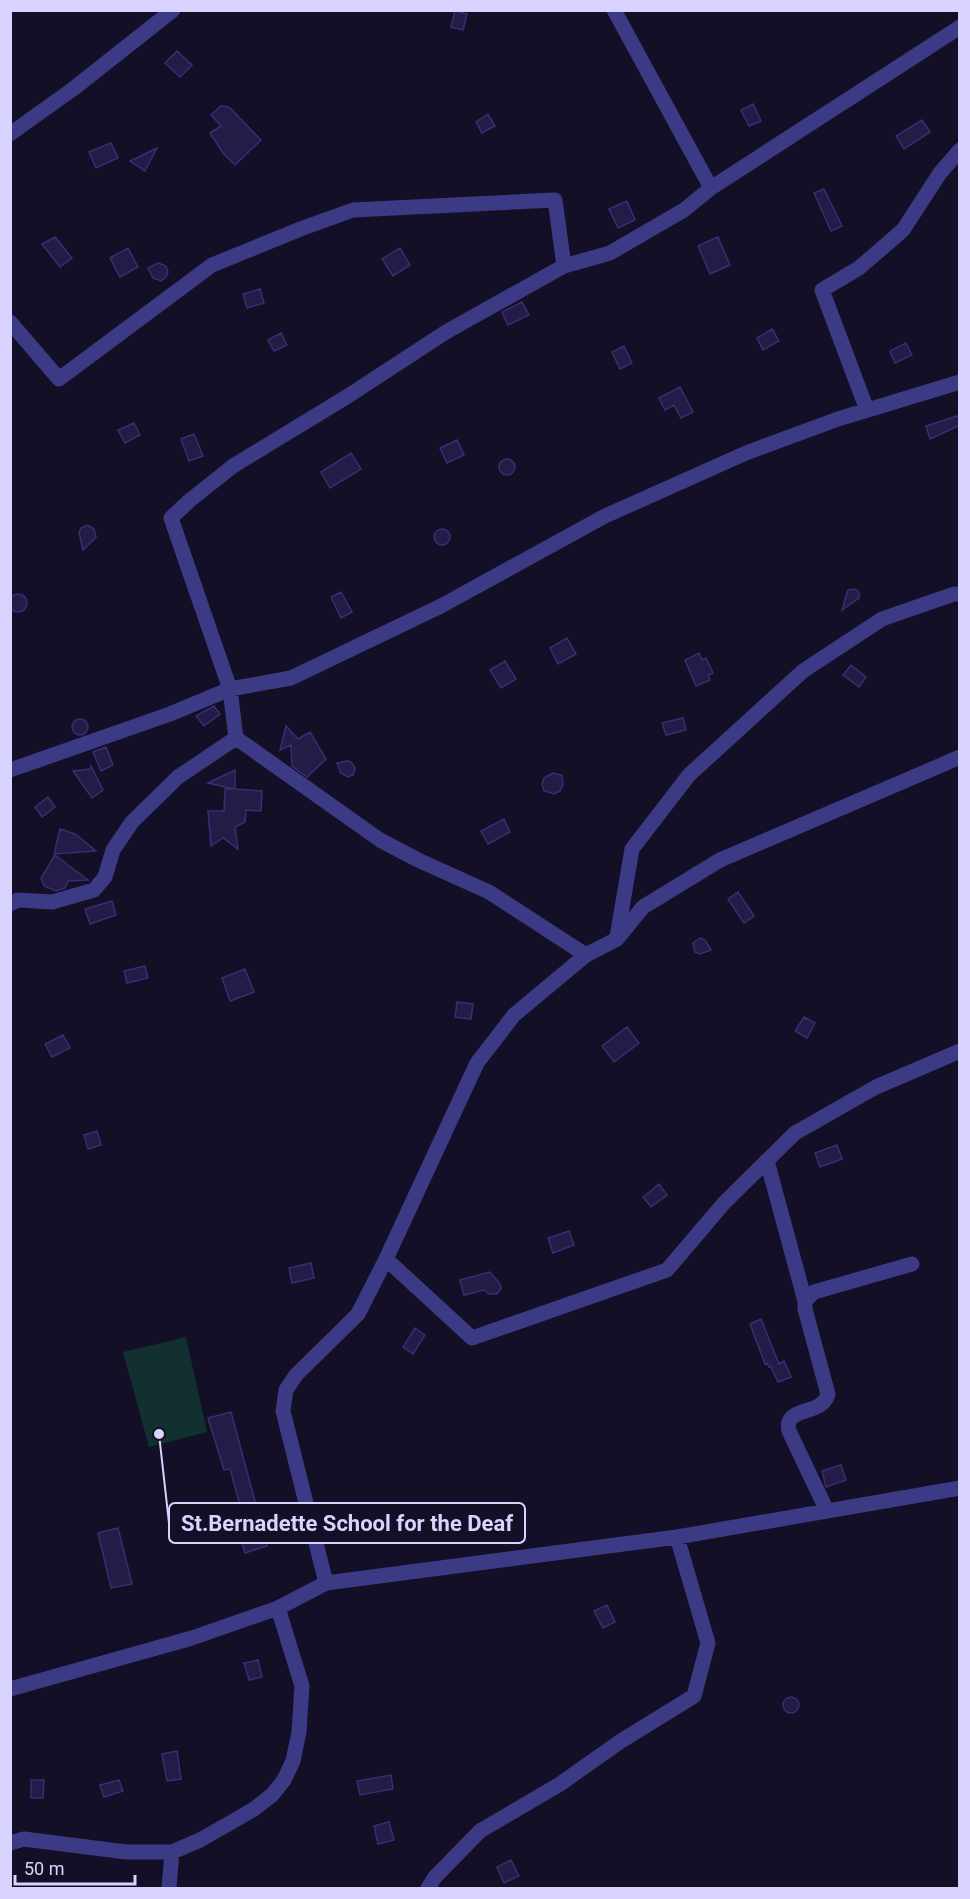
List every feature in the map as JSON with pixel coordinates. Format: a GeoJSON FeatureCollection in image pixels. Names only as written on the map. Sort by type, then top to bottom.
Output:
{"type":"FeatureCollection","features":[{"type":"Feature","properties":{"kind":"street"},"geometry":{"type":"LineString","coordinates":[[10,134],[173,10]]}},
{"type":"Feature","properties":{"kind":"street"},"geometry":{"type":"LineString","coordinates":[[614,10],[711,188]]}},
{"type":"Feature","properties":{"kind":"street"},"geometry":{"type":"LineString","coordinates":[[586,955],[489,892],[380,840],[236,738],[230,689],[171,518],[233,466],[447,332],[564,266],[610,253],[684,210],[711,188],[960,27]]}},
{"type":"Feature","properties":{"kind":"street"},"geometry":{"type":"LineString","coordinates":[[867,410],[822,290],[859,268],[903,230],[940,172],[960,150]]}},
{"type":"Feature","properties":{"kind":"street"},"geometry":{"type":"LineString","coordinates":[[10,322],[59,379],[212,265],[353,210],[555,200],[564,266]]}},
{"type":"Feature","properties":{"kind":"street"},"geometry":{"type":"LineString","coordinates":[[10,770],[170,714],[230,689],[291,678],[441,606],[605,516],[746,453],[867,410],[960,382]]}},
{"type":"Feature","properties":{"kind":"street"},"geometry":{"type":"LineString","coordinates":[[617,939],[632,849],[689,775],[803,671],[882,619],[954,594],[960,594]]}},
{"type":"Feature","properties":{"kind":"street"},"geometry":{"type":"LineString","coordinates":[[10,904],[18,900],[52,902],[94,890],[105,877],[113,850],[132,822],[178,777],[236,738]]}},
{"type":"Feature","properties":{"kind":"street"},"geometry":{"type":"LineString","coordinates":[[326,1583],[283,1411],[286,1390],[296,1375],[358,1314],[477,1063],[514,1015],[586,955],[617,939],[643,908],[720,860],[960,757]]}},
{"type":"Feature","properties":{"kind":"street"},"geometry":{"type":"LineString","coordinates":[[386,1259],[472,1338],[667,1270],[724,1203],[795,1133],[876,1087],[960,1051]]}},
{"type":"Feature","properties":{"kind":"street"},"geometry":{"type":"LineString","coordinates":[[767,1161],[828,1394],[822,1405],[794,1415],[789,1418],[787,1424],[827,1511]]}},
{"type":"Feature","properties":{"kind":"street"},"geometry":{"type":"LineString","coordinates":[[805,1301],[814,1292],[912,1264]]}},
{"type":"Feature","properties":{"kind":"street"},"geometry":{"type":"LineString","coordinates":[[10,1689],[192,1638],[278,1608],[326,1583],[677,1537],[960,1488]]}},
{"type":"Feature","properties":{"kind":"street"},"geometry":{"type":"LineString","coordinates":[[428,1888],[435,1877],[480,1831],[560,1784],[694,1696],[708,1643],[677,1537]]}},
{"type":"Feature","properties":{"kind":"street"},"geometry":{"type":"LineString","coordinates":[[10,1843],[24,1839],[126,1852],[172,1852],[200,1840],[254,1809],[284,1780],[293,1761],[299,1732],[302,1686],[278,1608]]}},
{"type":"Feature","properties":{"kind":"street"},"geometry":{"type":"LineString","coordinates":[[169,1888],[172,1852]]}},
{"type":"Feature","properties":{"kind":"green space"},"geometry":{"type":"Polygon","coordinates":[[[186,1337],[207,1432],[149,1447],[123,1352],[186,1337]]]}},
{"type":"Feature","properties":{"kind":"building"},"geometry":{"type":"Polygon","coordinates":[[[455,11],[467,14],[463,30],[451,27],[455,11]]]}},
{"type":"Feature","properties":{"kind":"building"},"geometry":{"type":"Polygon","coordinates":[[[177,51],[192,65],[180,77],[165,63],[177,51]]]}},
{"type":"Feature","properties":{"kind":"building"},"geometry":{"type":"Polygon","coordinates":[[[753,104],[761,121],[749,126],[741,110],[753,104]]]}},
{"type":"Feature","properties":{"kind":"building"},"geometry":{"type":"Polygon","coordinates":[[[221,106],[229,107],[261,140],[235,165],[223,153],[210,133],[221,126],[211,115],[221,106]]]}},
{"type":"Feature","properties":{"kind":"building"},"geometry":{"type":"Polygon","coordinates":[[[488,114],[495,126],[482,133],[476,122],[488,114]]]}},
{"type":"Feature","properties":{"kind":"building"},"geometry":{"type":"Polygon","coordinates":[[[922,120],[930,132],[904,149],[896,136],[922,120]]]}},
{"type":"Feature","properties":{"kind":"building"},"geometry":{"type":"Polygon","coordinates":[[[111,143],[118,158],[96,168],[89,152],[111,143]]]}},
{"type":"Feature","properties":{"kind":"building"},"geometry":{"type":"Polygon","coordinates":[[[157,148],[145,171],[130,161],[157,148]]]}},
{"type":"Feature","properties":{"kind":"building"},"geometry":{"type":"Polygon","coordinates":[[[824,189],[842,226],[831,231],[814,193],[824,189]]]}},
{"type":"Feature","properties":{"kind":"building"},"geometry":{"type":"Polygon","coordinates":[[[627,201],[635,220],[618,228],[609,209],[627,201]]]}},
{"type":"Feature","properties":{"kind":"building"},"geometry":{"type":"Polygon","coordinates":[[[55,237],[72,258],[60,267],[42,244],[55,237]]]}},
{"type":"Feature","properties":{"kind":"building"},"geometry":{"type":"Polygon","coordinates":[[[718,237],[730,265],[710,274],[698,246],[718,237]]]}},
{"type":"Feature","properties":{"kind":"building"},"geometry":{"type":"Polygon","coordinates":[[[128,248],[138,267],[120,277],[110,258],[128,248]]]}},
{"type":"Feature","properties":{"kind":"building"},"geometry":{"type":"Polygon","coordinates":[[[400,248],[410,265],[393,276],[382,259],[400,248]]]}},
{"type":"Feature","properties":{"kind":"building"},"geometry":{"type":"Polygon","coordinates":[[[158,263],[166,266],[168,272],[161,281],[153,278],[148,268],[158,263]]]}},
{"type":"Feature","properties":{"kind":"building"},"geometry":{"type":"Polygon","coordinates":[[[260,289],[264,303],[247,308],[243,294],[260,289]]]}},
{"type":"Feature","properties":{"kind":"building"},"geometry":{"type":"Polygon","coordinates":[[[522,302],[529,315],[508,325],[502,312],[522,302]]]}},
{"type":"Feature","properties":{"kind":"building"},"geometry":{"type":"Polygon","coordinates":[[[772,329],[779,341],[763,350],[757,338],[772,329]]]}},
{"type":"Feature","properties":{"kind":"building"},"geometry":{"type":"Polygon","coordinates":[[[281,333],[287,345],[274,351],[268,340],[281,333]]]}},
{"type":"Feature","properties":{"kind":"building"},"geometry":{"type":"Polygon","coordinates":[[[906,343],[912,355],[895,363],[890,351],[906,343]]]}},
{"type":"Feature","properties":{"kind":"building"},"geometry":{"type":"Polygon","coordinates":[[[624,346],[632,363],[620,369],[612,352],[624,346]]]}},
{"type":"Feature","properties":{"kind":"building"},"geometry":{"type":"Polygon","coordinates":[[[680,387],[693,412],[681,418],[674,405],[665,410],[659,398],[680,387]]]}},
{"type":"Feature","properties":{"kind":"building"},"geometry":{"type":"Polygon","coordinates":[[[960,415],[960,425],[930,439],[926,426],[960,415]]]}},
{"type":"Feature","properties":{"kind":"building"},"geometry":{"type":"Polygon","coordinates":[[[134,423],[140,435],[125,443],[118,430],[134,423]]]}},
{"type":"Feature","properties":{"kind":"building"},"geometry":{"type":"Polygon","coordinates":[[[194,434],[203,456],[189,461],[181,439],[194,434]]]}},
{"type":"Feature","properties":{"kind":"building"},"geometry":{"type":"Polygon","coordinates":[[[457,440],[464,455],[447,463],[440,448],[457,440]]]}},
{"type":"Feature","properties":{"kind":"building"},"geometry":{"type":"Polygon","coordinates":[[[351,453],[361,469],[330,488],[321,472],[351,453]]]}},
{"type":"Feature","properties":{"kind":"building"},"geometry":{"type":"Polygon","coordinates":[[[507,459],[513,461],[515,467],[513,473],[507,475],[501,473],[499,467],[501,461],[507,459]]]}},
{"type":"Feature","properties":{"kind":"building"},"geometry":{"type":"Polygon","coordinates":[[[87,525],[94,529],[96,537],[83,550],[79,533],[81,528],[87,525]]]}},
{"type":"Feature","properties":{"kind":"building"},"geometry":{"type":"Polygon","coordinates":[[[442,529],[448,531],[450,537],[448,543],[442,545],[436,543],[434,537],[436,531],[442,529]]]}},
{"type":"Feature","properties":{"kind":"building"},"geometry":{"type":"Polygon","coordinates":[[[855,589],[859,592],[859,598],[842,610],[848,590],[855,589]]]}},
{"type":"Feature","properties":{"kind":"building"},"geometry":{"type":"Polygon","coordinates":[[[341,592],[352,612],[341,618],[331,597],[341,592]]]}},
{"type":"Feature","properties":{"kind":"building"},"geometry":{"type":"Polygon","coordinates":[[[18,594],[24,597],[27,603],[24,609],[18,612],[12,609],[9,603],[12,597],[18,594]]]}},
{"type":"Feature","properties":{"kind":"building"},"geometry":{"type":"Polygon","coordinates":[[[567,638],[576,654],[558,664],[550,648],[567,638]]]}},
{"type":"Feature","properties":{"kind":"building"},"geometry":{"type":"Polygon","coordinates":[[[699,653],[702,660],[706,658],[713,673],[708,675],[710,680],[696,686],[685,660],[699,653]]]}},
{"type":"Feature","properties":{"kind":"building"},"geometry":{"type":"Polygon","coordinates":[[[505,661],[516,679],[501,688],[490,670],[505,661]]]}},
{"type":"Feature","properties":{"kind":"building"},"geometry":{"type":"Polygon","coordinates":[[[851,665],[866,677],[859,687],[843,675],[851,665]]]}},
{"type":"Feature","properties":{"kind":"building"},"geometry":{"type":"Polygon","coordinates":[[[214,706],[220,714],[204,726],[196,716],[214,706]]]}},
{"type":"Feature","properties":{"kind":"building"},"geometry":{"type":"Polygon","coordinates":[[[683,718],[686,730],[666,735],[662,723],[683,718]]]}},
{"type":"Feature","properties":{"kind":"building"},"geometry":{"type":"Polygon","coordinates":[[[80,719],[86,721],[88,727],[86,733],[80,735],[74,733],[72,727],[74,721],[80,719]]]}},
{"type":"Feature","properties":{"kind":"building"},"geometry":{"type":"Polygon","coordinates":[[[286,726],[298,739],[310,732],[326,759],[307,777],[292,766],[291,745],[280,750],[286,726]]]}},
{"type":"Feature","properties":{"kind":"building"},"geometry":{"type":"Polygon","coordinates":[[[106,747],[113,765],[101,771],[93,752],[106,747]]]}},
{"type":"Feature","properties":{"kind":"building"},"geometry":{"type":"Polygon","coordinates":[[[351,762],[355,768],[353,775],[348,777],[341,773],[337,763],[351,762]]]}},
{"type":"Feature","properties":{"kind":"building"},"geometry":{"type":"Polygon","coordinates":[[[91,766],[103,790],[92,798],[73,771],[90,769],[91,766]]]}},
{"type":"Feature","properties":{"kind":"building"},"geometry":{"type":"Polygon","coordinates":[[[235,770],[235,789],[262,791],[261,811],[246,810],[245,822],[235,827],[238,849],[223,838],[211,846],[208,811],[224,811],[225,789],[234,789],[208,783],[235,770]]]}},
{"type":"Feature","properties":{"kind":"building"},"geometry":{"type":"Polygon","coordinates":[[[553,773],[562,775],[563,785],[560,791],[554,794],[544,791],[542,784],[544,778],[553,773]]]}},
{"type":"Feature","properties":{"kind":"building"},"geometry":{"type":"Polygon","coordinates":[[[48,797],[55,807],[42,817],[35,807],[48,797]]]}},
{"type":"Feature","properties":{"kind":"building"},"geometry":{"type":"Polygon","coordinates":[[[504,819],[510,832],[488,844],[481,831],[504,819]]]}},
{"type":"Feature","properties":{"kind":"building"},"geometry":{"type":"Polygon","coordinates":[[[60,829],[75,834],[96,851],[54,854],[60,829]]]}},
{"type":"Feature","properties":{"kind":"building"},"geometry":{"type":"Polygon","coordinates":[[[55,855],[88,880],[68,881],[65,888],[56,891],[44,886],[41,878],[55,855]]]}},
{"type":"Feature","properties":{"kind":"building"},"geometry":{"type":"Polygon","coordinates":[[[738,892],[754,916],[744,923],[728,899],[738,892]]]}},
{"type":"Feature","properties":{"kind":"building"},"geometry":{"type":"Polygon","coordinates":[[[112,901],[116,915],[90,924],[85,909],[112,901]]]}},
{"type":"Feature","properties":{"kind":"building"},"geometry":{"type":"Polygon","coordinates":[[[700,938],[705,940],[711,950],[700,954],[695,952],[693,943],[700,938]]]}},
{"type":"Feature","properties":{"kind":"building"},"geometry":{"type":"Polygon","coordinates":[[[145,966],[148,978],[127,983],[124,971],[145,966]]]}},
{"type":"Feature","properties":{"kind":"building"},"geometry":{"type":"Polygon","coordinates":[[[245,969],[254,992],[230,1001],[222,978],[245,969]]]}},
{"type":"Feature","properties":{"kind":"building"},"geometry":{"type":"Polygon","coordinates":[[[457,1002],[473,1004],[471,1019],[455,1017],[457,1002]]]}},
{"type":"Feature","properties":{"kind":"building"},"geometry":{"type":"Polygon","coordinates":[[[804,1017],[815,1023],[807,1038],[795,1031],[804,1017]]]}},
{"type":"Feature","properties":{"kind":"building"},"geometry":{"type":"Polygon","coordinates":[[[627,1027],[639,1043],[614,1062],[602,1046],[627,1027]]]}},
{"type":"Feature","properties":{"kind":"building"},"geometry":{"type":"Polygon","coordinates":[[[63,1035],[70,1048],[52,1057],[45,1044],[63,1035]]]}},
{"type":"Feature","properties":{"kind":"building"},"geometry":{"type":"Polygon","coordinates":[[[97,1131],[101,1145],[88,1149],[84,1135],[97,1131]]]}},
{"type":"Feature","properties":{"kind":"building"},"geometry":{"type":"Polygon","coordinates":[[[837,1145],[842,1159],[820,1167],[815,1153],[837,1145]]]}},
{"type":"Feature","properties":{"kind":"building"},"geometry":{"type":"Polygon","coordinates":[[[659,1184],[667,1195],[651,1207],[643,1197],[659,1184]]]}},
{"type":"Feature","properties":{"kind":"building"},"geometry":{"type":"Polygon","coordinates":[[[569,1231],[574,1245],[553,1253],[548,1238],[569,1231]]]}},
{"type":"Feature","properties":{"kind":"building"},"geometry":{"type":"Polygon","coordinates":[[[311,1263],[314,1278],[292,1283],[289,1268],[311,1263]]]}},
{"type":"Feature","properties":{"kind":"building"},"geometry":{"type":"Polygon","coordinates":[[[490,1272],[500,1284],[501,1288],[497,1294],[489,1294],[484,1290],[464,1295],[460,1280],[490,1272]]]}},
{"type":"Feature","properties":{"kind":"building"},"geometry":{"type":"Polygon","coordinates":[[[761,1319],[779,1364],[784,1361],[791,1377],[778,1382],[771,1367],[765,1364],[750,1324],[761,1319]]]}},
{"type":"Feature","properties":{"kind":"building"},"geometry":{"type":"Polygon","coordinates":[[[415,1328],[425,1335],[413,1354],[403,1347],[415,1328]]]}},
{"type":"Feature","properties":{"kind":"building"},"geometry":{"type":"Polygon","coordinates":[[[231,1412],[267,1546],[245,1553],[232,1507],[240,1505],[230,1469],[224,1470],[208,1418],[231,1412]]]}},
{"type":"Feature","properties":{"kind":"building"},"geometry":{"type":"Polygon","coordinates":[[[841,1465],[846,1480],[826,1487],[822,1471],[841,1465]]]}},
{"type":"Feature","properties":{"kind":"building"},"geometry":{"type":"Polygon","coordinates":[[[118,1528],[132,1584],[111,1588],[98,1533],[118,1528]]]}},
{"type":"Feature","properties":{"kind":"building"},"geometry":{"type":"Polygon","coordinates":[[[607,1605],[615,1622],[603,1628],[594,1611],[607,1605]]]}},
{"type":"Feature","properties":{"kind":"building"},"geometry":{"type":"Polygon","coordinates":[[[258,1660],[262,1677],[249,1680],[244,1663],[258,1660]]]}},
{"type":"Feature","properties":{"kind":"building"},"geometry":{"type":"Polygon","coordinates":[[[791,1697],[797,1699],[799,1705],[797,1711],[791,1713],[785,1711],[783,1705],[785,1699],[791,1697]]]}},
{"type":"Feature","properties":{"kind":"building"},"geometry":{"type":"Polygon","coordinates":[[[177,1751],[181,1779],[167,1781],[162,1754],[177,1751]]]}},
{"type":"Feature","properties":{"kind":"building"},"geometry":{"type":"Polygon","coordinates":[[[391,1775],[393,1789],[360,1795],[357,1781],[391,1775]]]}},
{"type":"Feature","properties":{"kind":"building"},"geometry":{"type":"Polygon","coordinates":[[[31,1780],[44,1780],[43,1798],[31,1798],[31,1780]]]}},
{"type":"Feature","properties":{"kind":"building"},"geometry":{"type":"Polygon","coordinates":[[[119,1780],[123,1791],[104,1797],[100,1785],[119,1780]]]}},
{"type":"Feature","properties":{"kind":"building"},"geometry":{"type":"Polygon","coordinates":[[[389,1822],[394,1840],[378,1844],[374,1826],[389,1822]]]}},
{"type":"Feature","properties":{"kind":"building"},"geometry":{"type":"Polygon","coordinates":[[[511,1860],[519,1876],[504,1883],[497,1867],[511,1860]]]}},
{"type":"Feature","properties":{"kind":"place","name":"St.Bernadette School for the Deaf"},"geometry":{"type":"Point","coordinates":[159,1434]}}]}
